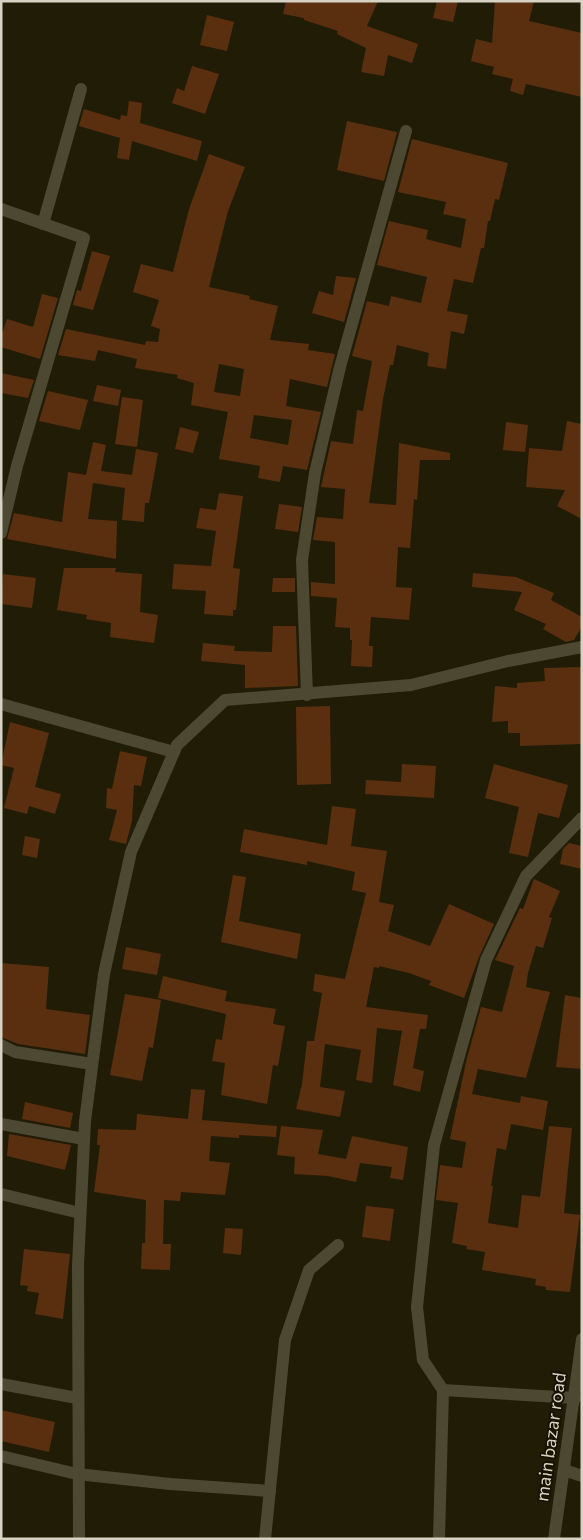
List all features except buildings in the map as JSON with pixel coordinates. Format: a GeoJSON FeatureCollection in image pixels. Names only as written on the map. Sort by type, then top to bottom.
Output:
{"type":"FeatureCollection","features":[{"type":"Feature","properties":{"kind":"street"},"geometry":{"type":"LineString","coordinates":[[43,224],[81,89]]}},
{"type":"Feature","properties":{"kind":"street"},"geometry":{"type":"LineString","coordinates":[[307,695],[302,560],[315,473],[340,367],[406,131]]}},
{"type":"Feature","properties":{"kind":"street"},"geometry":{"type":"LineString","coordinates":[[1,209],[84,238],[17,466],[1,534]]}},
{"type":"Feature","properties":{"kind":"street"},"geometry":{"type":"LineString","coordinates":[[79,1539],[77,1474],[78,1265],[84,1140],[92,1064],[104,974],[131,852],[177,745],[225,700],[307,695],[411,685],[508,661],[582,647]]}},
{"type":"Feature","properties":{"kind":"street"},"geometry":{"type":"LineString","coordinates":[[1,704],[174,752]]}},
{"type":"Feature","properties":{"kind":"street"},"geometry":{"type":"LineString","coordinates":[[440,1539],[443,1390],[423,1360],[417,1306],[434,1145],[486,960],[526,876],[582,818]]}},
{"type":"Feature","properties":{"kind":"street"},"geometry":{"type":"LineString","coordinates":[[1,1044],[15,1052],[92,1064]]}},
{"type":"Feature","properties":{"kind":"street"},"geometry":{"type":"LineString","coordinates":[[1,1124],[84,1140]]}},
{"type":"Feature","properties":{"kind":"street"},"geometry":{"type":"LineString","coordinates":[[1,1194],[80,1213]]}},
{"type":"Feature","properties":{"kind":"street"},"geometry":{"type":"LineString","coordinates":[[265,1539],[285,1340],[309,1270],[338,1245]]}},
{"type":"Feature","properties":{"kind":"street","name":"main bazar road"},"geometry":{"type":"LineString","coordinates":[[554,1539],[582,1344]]}},
{"type":"Feature","properties":{"kind":"street"},"geometry":{"type":"LineString","coordinates":[[1,1384],[77,1398]]}},
{"type":"Feature","properties":{"kind":"street"},"geometry":{"type":"LineString","coordinates":[[443,1390],[575,1398]]}},
{"type":"Feature","properties":{"kind":"street"},"geometry":{"type":"LineString","coordinates":[[1,1456],[77,1474],[170,1484],[270,1491]]}},
{"type":"Feature","properties":{"kind":"street"},"geometry":{"type":"LineString","coordinates":[[564,1470],[582,1476]]}}]}
